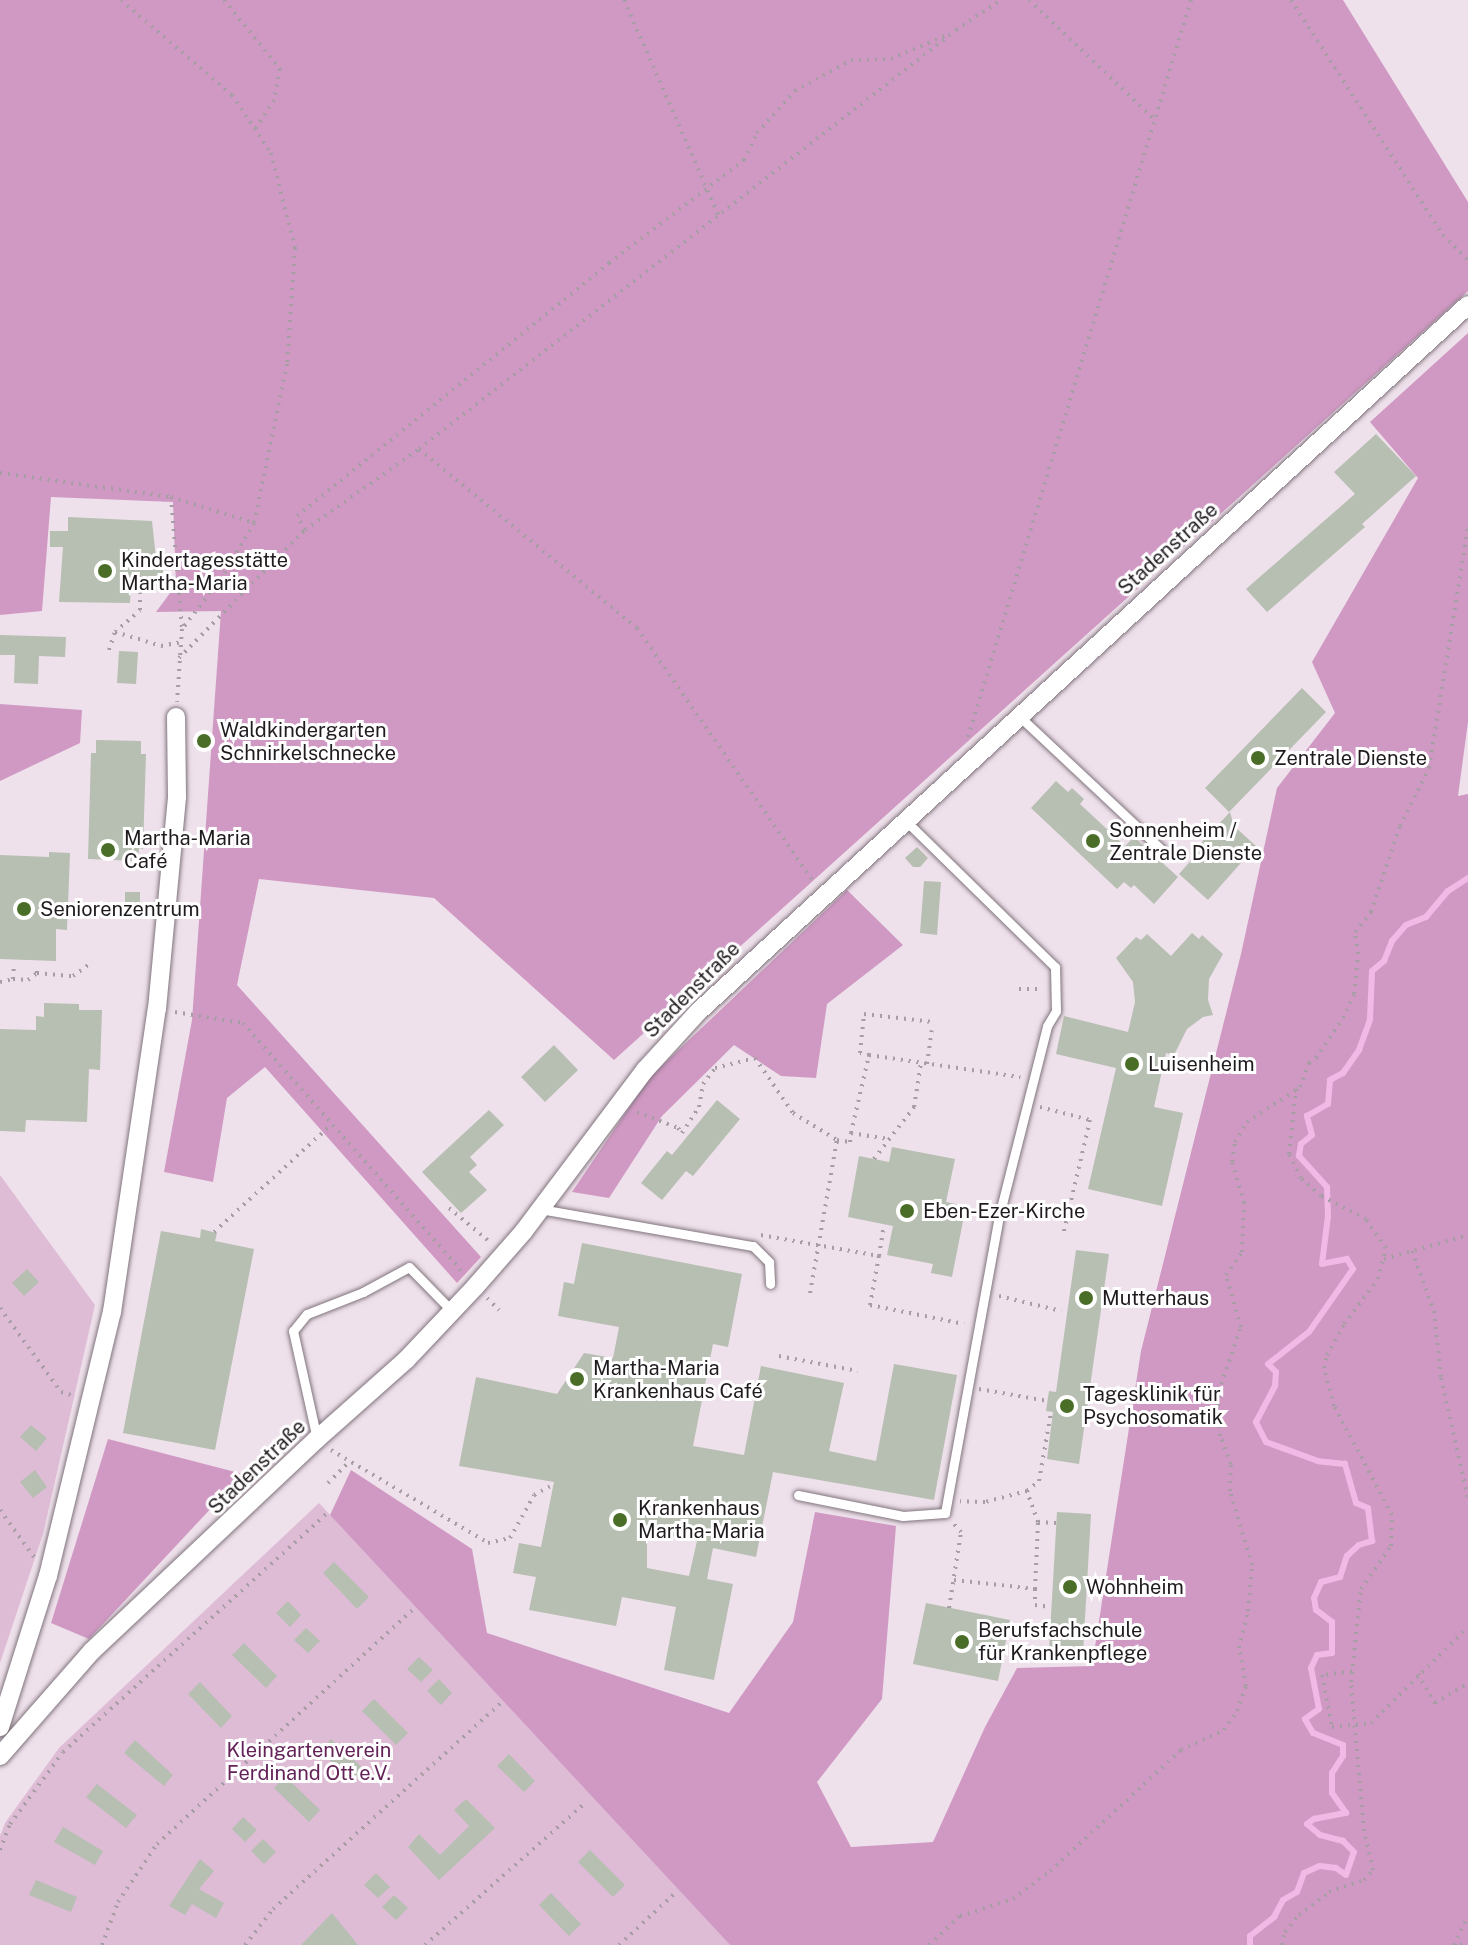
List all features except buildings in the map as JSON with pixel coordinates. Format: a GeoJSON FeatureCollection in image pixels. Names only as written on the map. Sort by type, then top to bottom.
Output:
{"type":"FeatureCollection","features":[{"type":"Feature","properties":{"kind":"street","name":"Stadenstraße"},"geometry":{"type":"LineString","coordinates":[[0,1756],[92,1651],[317,1439],[406,1360],[475,1287],[540,1209],[645,1070],[698,1012],[1468,305]]}},
{"type":"Feature","properties":{"kind":"street"},"geometry":{"type":"LineString","coordinates":[[0,1727],[48,1576],[112,1312],[157,1009],[177,797],[176,717]]}},
{"type":"Feature","properties":{"kind":"lane"},"geometry":{"type":"LineString","coordinates":[[1018,715],[1163,851]]}},
{"type":"Feature","properties":{"kind":"lane"},"geometry":{"type":"LineString","coordinates":[[798,1495],[903,1516],[945,1513],[998,1220],[1047,1026],[1056,1011],[1058,988],[1055,967],[1033,941],[905,819]]}},
{"type":"Feature","properties":{"kind":"lane"},"geometry":{"type":"LineString","coordinates":[[540,1209],[753,1246],[769,1262],[770,1284]]}},
{"type":"Feature","properties":{"kind":"lane"},"geometry":{"type":"LineString","coordinates":[[317,1439],[293,1331],[307,1314],[363,1292],[409,1267],[451,1310]]}},
{"type":"Feature","properties":{"kind":"path"},"geometry":{"type":"LineString","coordinates":[[121,0],[232,95],[271,153],[295,248],[287,364],[254,523],[220,580],[182,629]]}},
{"type":"Feature","properties":{"kind":"path"},"geometry":{"type":"LineString","coordinates":[[224,0],[280,69],[274,100],[255,129]]}},
{"type":"Feature","properties":{"kind":"path"},"geometry":{"type":"LineString","coordinates":[[624,0],[719,216]]}},
{"type":"Feature","properties":{"kind":"path"},"geometry":{"type":"LineString","coordinates":[[179,658],[305,530],[419,449],[956,30],[1001,0]]}},
{"type":"Feature","properties":{"kind":"path"},"geometry":{"type":"LineString","coordinates":[[1029,0],[1155,120]]}},
{"type":"Feature","properties":{"kind":"path"},"geometry":{"type":"LineString","coordinates":[[968,740],[1191,0]]}},
{"type":"Feature","properties":{"kind":"path"},"geometry":{"type":"LineString","coordinates":[[1291,0],[1443,235],[1468,260]]}},
{"type":"Feature","properties":{"kind":"path"},"geometry":{"type":"LineString","coordinates":[[305,530],[297,516],[609,263],[744,160],[757,133],[795,91],[851,60],[891,59],[956,30]]}},
{"type":"Feature","properties":{"kind":"path"},"geometry":{"type":"LineString","coordinates":[[419,449],[637,628],[798,864],[824,895]]}},
{"type":"Feature","properties":{"kind":"path"},"geometry":{"type":"LineString","coordinates":[[0,473],[171,497],[254,523]]}},
{"type":"Feature","properties":{"kind":"path"},"geometry":{"type":"LineString","coordinates":[[171,497],[182,629],[176,717]]}},
{"type":"Feature","properties":{"kind":"path"},"geometry":{"type":"LineString","coordinates":[[1282,1945],[1285,1932],[1299,1915],[1329,1892],[1364,1880],[1373,1870],[1366,1853],[1353,1726],[1352,1671],[1361,1589],[1391,1546],[1392,1515],[1334,1406],[1324,1368],[1333,1345],[1378,1279],[1386,1248],[1366,1219],[1324,1197],[1301,1178],[1289,1154],[1296,1090],[1309,1063],[1316,1058],[1343,1018],[1354,994],[1358,954],[1355,932],[1371,912],[1400,826],[1429,768],[1468,527]]}},
{"type":"Feature","properties":{"kind":"path"},"geometry":{"type":"LineString","coordinates":[[109,650],[115,632],[140,610],[140,571]]}},
{"type":"Feature","properties":{"kind":"path"},"geometry":{"type":"LineString","coordinates":[[115,632],[161,646],[181,642]]}},
{"type":"Feature","properties":{"kind":"path"},"geometry":{"type":"LineString","coordinates":[[0,982],[28,980],[37,973],[73,976],[91,963]]}},
{"type":"Feature","properties":{"kind":"path"},"geometry":{"type":"LineString","coordinates":[[13,979],[14,965]]}},
{"type":"Feature","properties":{"kind":"path"},"geometry":{"type":"LineString","coordinates":[[37,965],[37,973]]}},
{"type":"Feature","properties":{"kind":"path"},"geometry":{"type":"LineString","coordinates":[[1019,989],[1058,988]]}},
{"type":"Feature","properties":{"kind":"path"},"geometry":{"type":"LineString","coordinates":[[157,1009],[243,1023],[475,1287]]}},
{"type":"Feature","properties":{"kind":"path"},"geometry":{"type":"LineString","coordinates":[[933,1022],[864,1014],[860,1053],[1034,1080]]}},
{"type":"Feature","properties":{"kind":"path"},"geometry":{"type":"LineString","coordinates":[[874,1159],[914,1107],[932,1030]]}},
{"type":"Feature","properties":{"kind":"path"},"geometry":{"type":"LineString","coordinates":[[614,1114],[642,1111],[678,1128],[684,1136],[699,1107],[703,1084],[715,1068],[755,1058],[793,1113],[837,1140],[850,1142],[869,1055]]}},
{"type":"Feature","properties":{"kind":"path"},"geometry":{"type":"LineString","coordinates":[[929,1945],[960,1916],[1013,1899],[1050,1871],[1181,1750],[1224,1730],[1237,1711],[1246,1686],[1239,1648],[1248,1611],[1252,1565],[1230,1491],[1231,1464],[1220,1436],[1218,1406],[1221,1384],[1241,1327],[1226,1275],[1242,1252],[1244,1203],[1232,1162],[1235,1142],[1247,1122],[1296,1090]]}},
{"type":"Feature","properties":{"kind":"path"},"geometry":{"type":"LineString","coordinates":[[1028,1104],[1090,1120],[1063,1235]]}},
{"type":"Feature","properties":{"kind":"path"},"geometry":{"type":"LineString","coordinates":[[214,1232],[332,1124]]}},
{"type":"Feature","properties":{"kind":"path"},"geometry":{"type":"LineString","coordinates":[[851,1133],[889,1139]]}},
{"type":"Feature","properties":{"kind":"path"},"geometry":{"type":"LineString","coordinates":[[810,1293],[837,1140]]}},
{"type":"Feature","properties":{"kind":"path"},"geometry":{"type":"LineString","coordinates":[[449,1208],[504,1253]]}},
{"type":"Feature","properties":{"kind":"path"},"geometry":{"type":"LineString","coordinates":[[1384,1259],[1468,1235]]}},
{"type":"Feature","properties":{"kind":"path"},"geometry":{"type":"LineString","coordinates":[[1412,1251],[1434,1311],[1441,1378],[1468,1499]]}},
{"type":"Feature","properties":{"kind":"path"},"geometry":{"type":"LineString","coordinates":[[879,1256],[870,1305],[978,1327]]}},
{"type":"Feature","properties":{"kind":"path"},"geometry":{"type":"LineString","coordinates":[[985,1293],[1061,1311]]}},
{"type":"Feature","properties":{"kind":"path"},"geometry":{"type":"LineString","coordinates":[[0,1308],[61,1392],[91,1401]]}},
{"type":"Feature","properties":{"kind":"path"},"geometry":{"type":"LineString","coordinates":[[779,1356],[858,1371]]}},
{"type":"Feature","properties":{"kind":"path"},"geometry":{"type":"LineString","coordinates":[[968,1387],[1048,1401]]}},
{"type":"Feature","properties":{"kind":"path"},"geometry":{"type":"LineString","coordinates":[[947,1501],[985,1502],[1027,1491],[1039,1481],[1051,1412]]}},
{"type":"Feature","properties":{"kind":"path"},"geometry":{"type":"LineString","coordinates":[[317,1439],[349,1462],[488,1543],[510,1538],[534,1495],[551,1486]]}},
{"type":"Feature","properties":{"kind":"path"},"geometry":{"type":"LineString","coordinates":[[328,1483],[349,1462]]}},
{"type":"Feature","properties":{"kind":"path"},"geometry":{"type":"LineString","coordinates":[[1027,1491],[1038,1522],[1035,1605],[1051,1607]]}},
{"type":"Feature","properties":{"kind":"path"},"geometry":{"type":"LineString","coordinates":[[0,1510],[48,1576]]}},
{"type":"Feature","properties":{"kind":"path"},"geometry":{"type":"LineString","coordinates":[[945,1513],[961,1532],[949,1608]]}},
{"type":"Feature","properties":{"kind":"path"},"geometry":{"type":"LineString","coordinates":[[0,1850],[10,1824],[63,1752],[326,1514]]}},
{"type":"Feature","properties":{"kind":"path"},"geometry":{"type":"LineString","coordinates":[[1038,1522],[1056,1523]]}},
{"type":"Feature","properties":{"kind":"path"},"geometry":{"type":"LineString","coordinates":[[954,1580],[1035,1589]]}},
{"type":"Feature","properties":{"kind":"path"},"geometry":{"type":"LineString","coordinates":[[102,1945],[118,1902],[157,1844],[412,1610]]}},
{"type":"Feature","properties":{"kind":"path"},"geometry":{"type":"LineString","coordinates":[[1352,1671],[1322,1675],[1332,1727],[1371,1723],[1468,1627]]}},
{"type":"Feature","properties":{"kind":"path"},"geometry":{"type":"LineString","coordinates":[[1418,1674],[1435,1703],[1468,1683]]}},
{"type":"Feature","properties":{"kind":"path"},"geometry":{"type":"LineString","coordinates":[[245,1945],[273,1909],[500,1704]]}},
{"type":"Feature","properties":{"kind":"path"},"geometry":{"type":"LineString","coordinates":[[425,1945],[585,1803]]}},
{"type":"Feature","properties":{"kind":"path"},"geometry":{"type":"LineString","coordinates":[[619,1945],[673,1895]]}},
{"type":"Feature","properties":{"kind":"path"},"geometry":{"type":"LineString","coordinates":[[1454,1945],[1468,1916]]}},
{"type":"Feature","properties":{"kind":"path"},"geometry":{"type":"LineString","coordinates":[[1460,1945],[1468,1943]]}},
{"type":"Feature","properties":{"kind":"green space"},"geometry":{"type":"Polygon","coordinates":[[[0,1175],[95,1305],[43,1534],[0,1663],[0,1175]]]}},
{"type":"Feature","properties":{"kind":"green space","name":"Kleingartenverein Ferdinand Ott e.V."},"geometry":{"type":"Polygon","coordinates":[[[319,1503],[730,1945],[0,1945],[0,1836],[5,1823],[59,1748],[319,1503]]]}},
{"type":"Feature","properties":{"kind":"shaded area"},"geometry":{"type":"Polygon","coordinates":[[[0,0],[1343,0],[1468,202],[1468,291],[614,1060],[434,898],[259,879],[237,985],[481,1257],[457,1283],[265,1067],[227,1098],[213,1182],[164,1172],[192,1020],[221,611],[156,612],[176,585],[173,502],[51,497],[42,611],[0,615],[0,0]]]}},
{"type":"Feature","properties":{"kind":"shaded area"},"geometry":{"type":"Polygon","coordinates":[[[1468,333],[1468,722],[1458,796],[1468,794],[1468,1945],[730,1945],[330,1515],[351,1470],[472,1549],[487,1633],[729,1713],[793,1622],[815,1512],[896,1526],[882,1699],[817,1782],[851,1847],[933,1842],[985,1727],[1017,1668],[1092,1666],[1141,1351],[1241,954],[1277,788],[1335,713],[1312,662],[1418,478],[1370,422],[1468,333]]]}},
{"type":"Feature","properties":{"kind":"shaded area"},"geometry":{"type":"Polygon","coordinates":[[[0,704],[82,710],[80,743],[0,781],[0,704]]]}},
{"type":"Feature","properties":{"kind":"shaded area"},"geometry":{"type":"Polygon","coordinates":[[[847,890],[903,945],[827,1004],[816,1078],[781,1076],[734,1045],[662,1116],[609,1198],[572,1192],[649,1078],[847,890]]]}},
{"type":"Feature","properties":{"kind":"shaded area"},"geometry":{"type":"Polygon","coordinates":[[[108,1439],[243,1474],[89,1639],[51,1623],[108,1439]]]}},
{"type":"Feature","properties":{"kind":"waterway"},"geometry":{"type":"LineString","coordinates":[[1250,1945],[1250,1936],[1274,1917],[1283,1900],[1297,1892],[1304,1873],[1320,1866],[1336,1868],[1346,1875],[1354,1852],[1343,1841],[1320,1835],[1307,1824],[1314,1819],[1346,1813],[1332,1793],[1332,1773],[1343,1756],[1343,1745],[1313,1733],[1305,1719],[1319,1709],[1311,1668],[1317,1655],[1332,1653],[1332,1622],[1316,1610],[1314,1598],[1321,1582],[1340,1577],[1347,1556],[1359,1545],[1372,1541],[1368,1508],[1356,1503],[1345,1464],[1318,1461],[1266,1442],[1256,1422],[1275,1386],[1276,1372],[1268,1364],[1309,1332],[1353,1269],[1347,1259],[1322,1264],[1328,1216],[1327,1187],[1299,1156],[1301,1144],[1312,1135],[1307,1116],[1328,1104],[1330,1080],[1343,1073],[1359,1050],[1370,1019],[1372,971],[1384,961],[1392,941],[1406,925],[1426,917],[1448,891],[1468,878]]}},
{"type":"Feature","properties":{"kind":"place","name":"Kindertagesstätte Martha-Maria"},"geometry":{"type":"Point","coordinates":[105,571]}},
{"type":"Feature","properties":{"kind":"place","name":"Waldkindergarten Schnirkelschnecke"},"geometry":{"type":"Point","coordinates":[204,741]}},
{"type":"Feature","properties":{"kind":"place","name":"Zentrale Dienste"},"geometry":{"type":"Point","coordinates":[1258,758]}},
{"type":"Feature","properties":{"kind":"place","name":"Sonnenheim / Zentrale Dienste"},"geometry":{"type":"Point","coordinates":[1093,841]}},
{"type":"Feature","properties":{"kind":"place","name":"Martha-Maria Café"},"geometry":{"type":"Point","coordinates":[108,850]}},
{"type":"Feature","properties":{"kind":"place","name":"Seniorenzentrum"},"geometry":{"type":"Point","coordinates":[24,909]}},
{"type":"Feature","properties":{"kind":"place","name":"Luisenheim"},"geometry":{"type":"Point","coordinates":[1132,1064]}},
{"type":"Feature","properties":{"kind":"place","name":"Eben-Ezer-Kirche"},"geometry":{"type":"Point","coordinates":[907,1211]}},
{"type":"Feature","properties":{"kind":"place","name":"Mutterhaus"},"geometry":{"type":"Point","coordinates":[1086,1298]}},
{"type":"Feature","properties":{"kind":"place","name":"Martha-Maria Krankenhaus Café"},"geometry":{"type":"Point","coordinates":[577,1379]}},
{"type":"Feature","properties":{"kind":"place","name":"Tagesklinik für Psychosomatik"},"geometry":{"type":"Point","coordinates":[1067,1406]}},
{"type":"Feature","properties":{"kind":"place","name":"Krankenhaus Martha-Maria"},"geometry":{"type":"Point","coordinates":[620,1520]}},
{"type":"Feature","properties":{"kind":"place","name":"Wohnheim"},"geometry":{"type":"Point","coordinates":[1070,1587]}},
{"type":"Feature","properties":{"kind":"place","name":"Berufsfachschule für Krankenpflege"},"geometry":{"type":"Point","coordinates":[962,1642]}}]}
